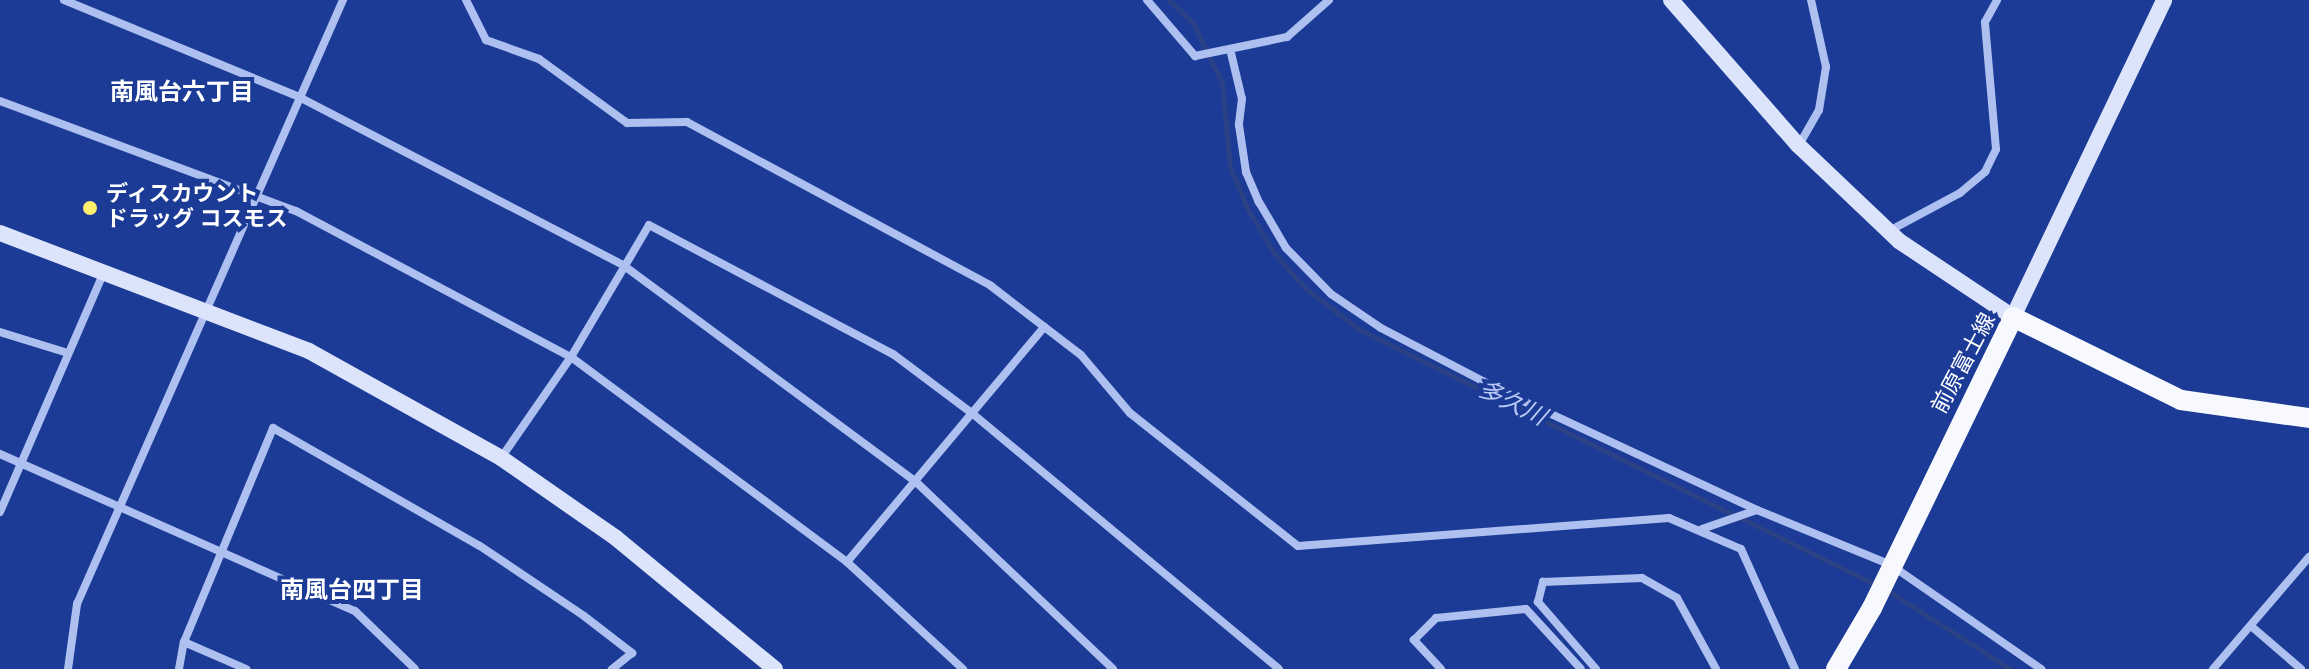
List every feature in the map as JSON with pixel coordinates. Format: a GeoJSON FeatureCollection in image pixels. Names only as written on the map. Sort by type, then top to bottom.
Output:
{"type":"FeatureCollection","features":[{"type":"Feature","properties":{"kind":"main road","name":"前原富士線"},"geometry":{"type":"LineString","coordinates":[[1836,669],[1872,608],[2013,317],[2181,400],[2309,418]]}},
{"type":"Feature","properties":{"kind":"street"},"geometry":{"type":"LineString","coordinates":[[64,0],[299,97],[623,265],[915,481],[1113,669]]}},
{"type":"Feature","properties":{"kind":"street"},"geometry":{"type":"LineString","coordinates":[[466,0],[486,40],[539,59],[627,123],[687,122],[991,286],[1081,355],[1130,413],[1298,546],[1669,518],[1702,529],[1741,549],[1795,669]]}},
{"type":"Feature","properties":{"kind":"street"},"geometry":{"type":"LineString","coordinates":[[1147,0],[1195,56],[1231,53],[1287,37],[1329,0]]}},
{"type":"Feature","properties":{"kind":"street"},"geometry":{"type":"LineString","coordinates":[[1671,0],[1798,145],[1889,231],[2013,317],[2164,0]]}},
{"type":"Feature","properties":{"kind":"street"},"geometry":{"type":"LineString","coordinates":[[1798,145],[1819,110],[1826,67],[1811,0]]}},
{"type":"Feature","properties":{"kind":"street"},"geometry":{"type":"LineString","coordinates":[[1889,231],[1960,193],[1985,172],[1996,149],[1985,22],[1997,0]]}},
{"type":"Feature","properties":{"kind":"street"},"geometry":{"type":"LineString","coordinates":[[68,669],[77,604],[124,506],[205,308],[341,1]]}},
{"type":"Feature","properties":{"kind":"street"},"geometry":{"type":"LineString","coordinates":[[1231,53],[1242,99],[1239,125],[1246,172],[1259,202],[1286,248],[1331,294],[1442,361],[1757,510],[1891,565],[2041,669]]}},
{"type":"Feature","properties":{"kind":"street"},"geometry":{"type":"LineString","coordinates":[[0,101],[296,211],[571,357],[847,562],[963,669]]}},
{"type":"Feature","properties":{"kind":"street"},"geometry":{"type":"LineString","coordinates":[[501,458],[571,357],[649,225],[893,354],[973,414],[1279,669]]}},
{"type":"Feature","properties":{"kind":"street"},"geometry":{"type":"LineString","coordinates":[[0,233],[205,308],[309,351],[501,458],[616,538],[775,669]]}},
{"type":"Feature","properties":{"kind":"street"},"geometry":{"type":"LineString","coordinates":[[0,512],[104,271]]}},
{"type":"Feature","properties":{"kind":"street"},"geometry":{"type":"LineString","coordinates":[[847,562],[1044,327]]}},
{"type":"Feature","properties":{"kind":"street"},"geometry":{"type":"LineString","coordinates":[[0,332],[68,353]]}},
{"type":"Feature","properties":{"kind":"street"},"geometry":{"type":"LineString","coordinates":[[179,669],[184,642],[273,428],[480,546],[584,616],[632,653],[612,669]]}},
{"type":"Feature","properties":{"kind":"street"},"geometry":{"type":"LineString","coordinates":[[0,454],[124,506],[355,611],[415,669]]}},
{"type":"Feature","properties":{"kind":"street"},"geometry":{"type":"LineString","coordinates":[[1702,529],[1757,510]]}},
{"type":"Feature","properties":{"kind":"street"},"geometry":{"type":"LineString","coordinates":[[2213,669],[2309,557]]}},
{"type":"Feature","properties":{"kind":"street"},"geometry":{"type":"LineString","coordinates":[[1596,669],[1538,602],[1543,582],[1642,578],[1677,598],[1716,669]]}},
{"type":"Feature","properties":{"kind":"street"},"geometry":{"type":"LineString","coordinates":[[1441,669],[1414,640],[1436,618],[1526,609],[1581,669]]}},
{"type":"Feature","properties":{"kind":"street"},"geometry":{"type":"LineString","coordinates":[[2251,626],[2301,669]]}},
{"type":"Feature","properties":{"kind":"street"},"geometry":{"type":"LineString","coordinates":[[184,642],[246,669]]}},
{"type":"Feature","properties":{"kind":"waterway","name":"多久川"},"geometry":{"type":"LineString","coordinates":[[1169,0],[1193,23],[1222,83],[1230,167],[1248,210],[1274,253],[1305,288],[1360,330],[1878,586]]}},
{"type":"Feature","properties":{"kind":"waterway","name":"多久川"},"geometry":{"type":"LineString","coordinates":[[1887,590],[2010,669]]}},
{"type":"Feature","properties":{"kind":"place","name":"ディスカウント ドラッグ コスモス"},"geometry":{"type":"Point","coordinates":[90,208]}},
{"type":"Feature","properties":{"kind":"district","name":"南風台六丁目"},"geometry":{"type":"Point","coordinates":[182,95]}},
{"type":"Feature","properties":{"kind":"district","name":"南風台四丁目"},"geometry":{"type":"Point","coordinates":[352,593]}}]}
